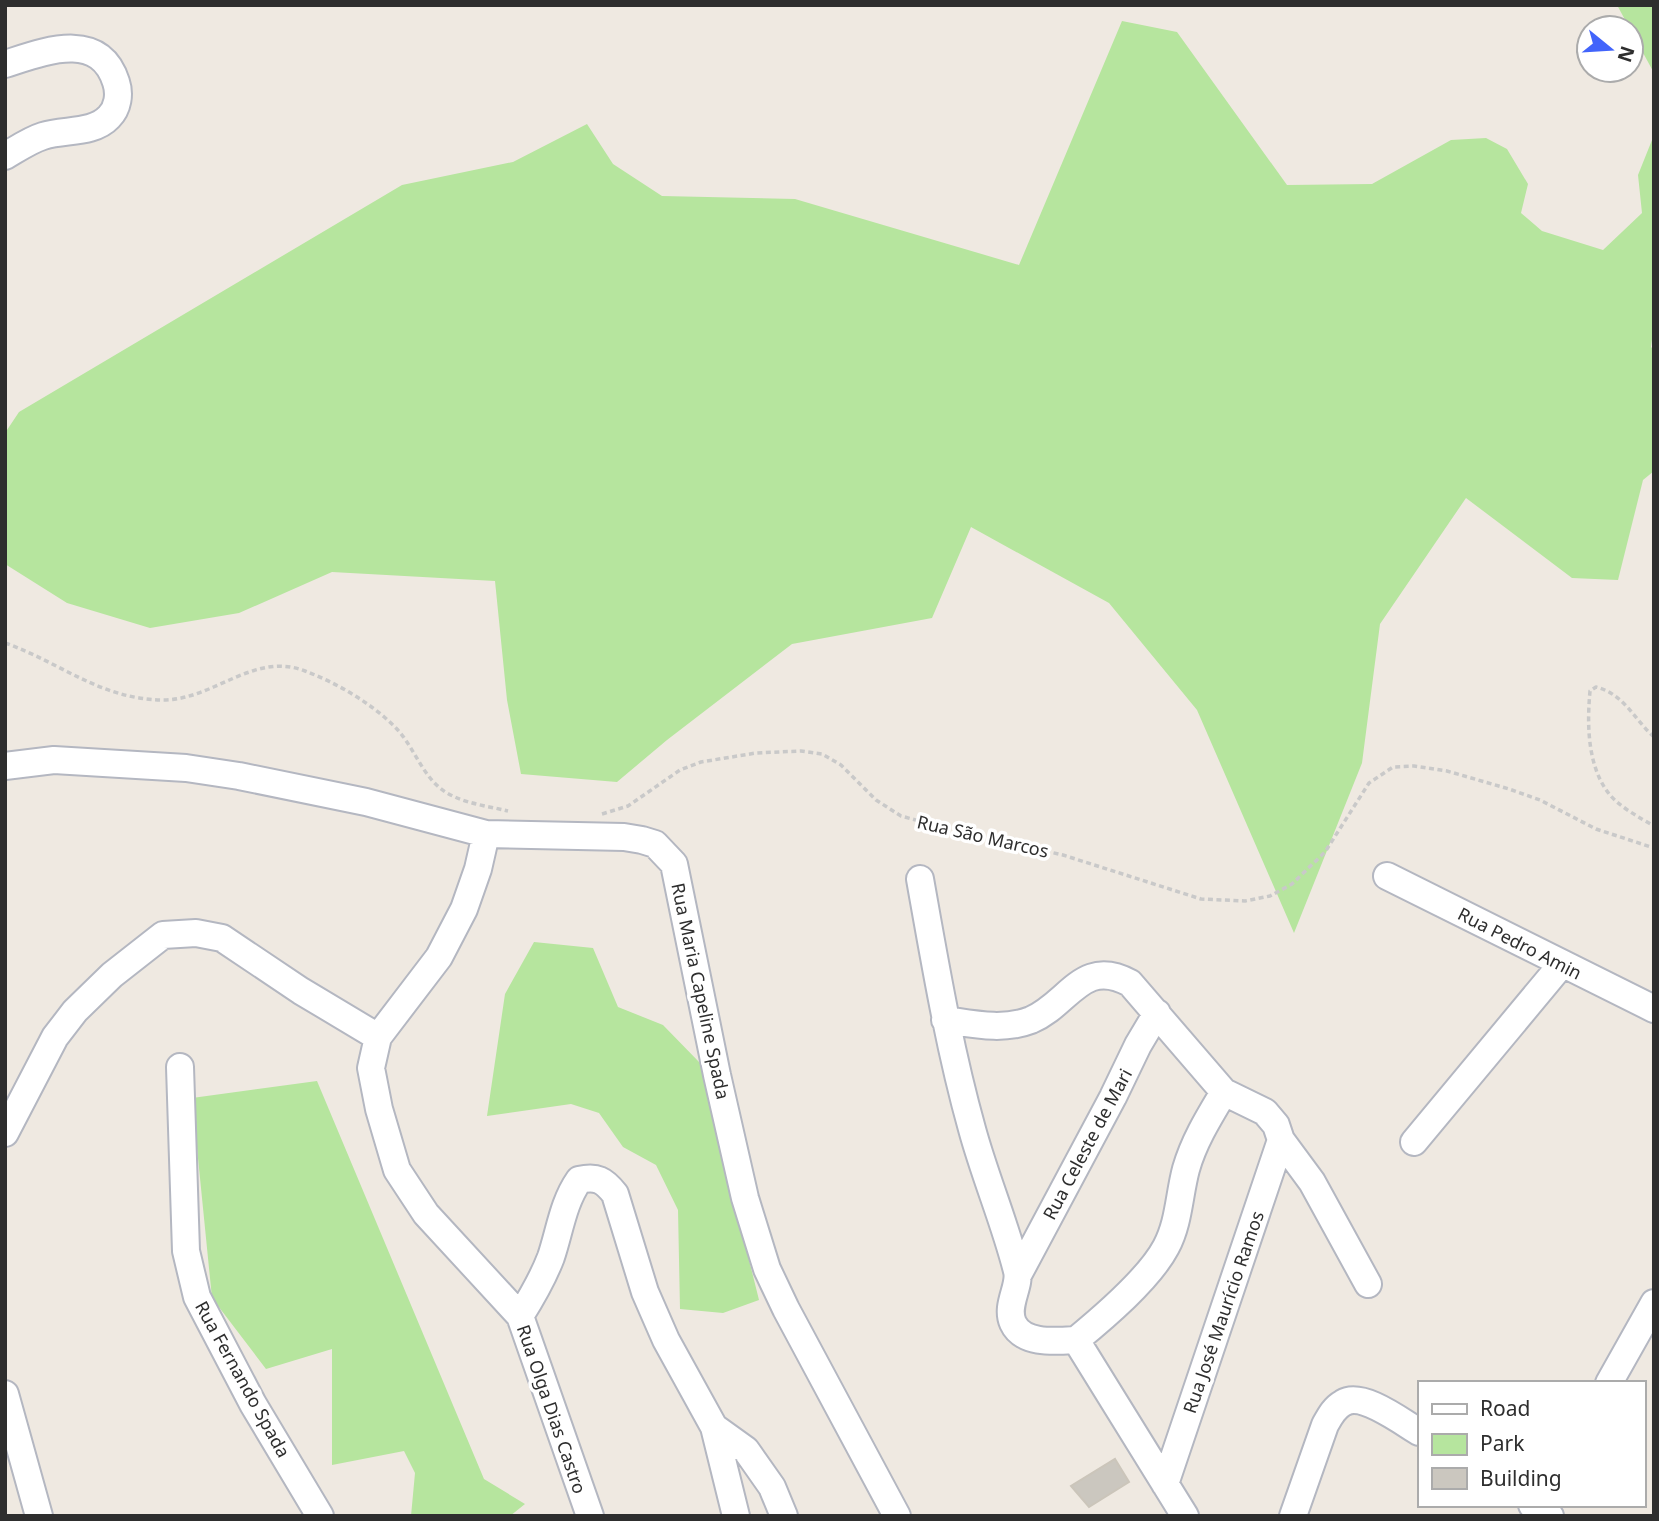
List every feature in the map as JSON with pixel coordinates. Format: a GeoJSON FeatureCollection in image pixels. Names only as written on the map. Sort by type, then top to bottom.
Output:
{"type":"FeatureCollection","features":[{"type":"Feature","properties":{"kind":"street"},"geometry":{"type":"LineString","coordinates":[[5,64],[64,47],[83,49],[102,59],[113,74],[119,91],[117,105],[111,116],[98,126],[42,136],[5,156]]}},
{"type":"Feature","properties":{"kind":"street","name":"Rua Maria Capeline Spada"},"geometry":{"type":"LineString","coordinates":[[5,766],[54,760],[186,768],[301,788],[486,834],[624,837],[655,845],[674,864],[745,1198],[767,1269],[897,1516]]}},
{"type":"Feature","properties":{"kind":"street","name":"Rua Olga Dias Castro"},"geometry":{"type":"LineString","coordinates":[[486,834],[478,869],[464,909],[439,957],[378,1037],[371,1068],[379,1109],[397,1170],[426,1214],[520,1316],[590,1516]]}},
{"type":"Feature","properties":{"kind":"street","name":"Rua Pedro Amin"},"geometry":{"type":"LineString","coordinates":[[1387,876],[1654,1009]]}},
{"type":"Feature","properties":{"kind":"street"},"geometry":{"type":"LineString","coordinates":[[920,880],[944,1020],[972,1130],[1018,1275],[1011,1310],[1014,1324],[1024,1335],[1038,1339],[1076,1340],[1139,1280],[1166,1247],[1177,1219],[1185,1171],[1194,1145],[1224,1092]]}},
{"type":"Feature","properties":{"kind":"street"},"geometry":{"type":"LineString","coordinates":[[5,1133],[55,1037],[75,1011],[112,975],[163,935],[195,933],[222,938],[378,1037]]}},
{"type":"Feature","properties":{"kind":"street"},"geometry":{"type":"LineString","coordinates":[[1414,1142],[1562,964]]}},
{"type":"Feature","properties":{"kind":"street"},"geometry":{"type":"LineString","coordinates":[[944,1020],[1010,1026],[1032,1020],[1079,984],[1096,976],[1115,975],[1130,984],[1224,1092],[1265,1112],[1276,1125],[1281,1140],[1312,1182],[1368,1284]]}},
{"type":"Feature","properties":{"kind":"street","name":"Rua Celeste de Mari"},"geometry":{"type":"LineString","coordinates":[[1018,1275],[1157,1013]]}},
{"type":"Feature","properties":{"kind":"street","name":"Rua Fernando Spada"},"geometry":{"type":"LineString","coordinates":[[180,1067],[186,1251],[197,1297],[253,1404],[320,1516]]}},
{"type":"Feature","properties":{"kind":"street","name":"Rua José Maurício Ramos"},"geometry":{"type":"LineString","coordinates":[[1165,1484],[1281,1140]]}},
{"type":"Feature","properties":{"kind":"street"},"geometry":{"type":"LineString","coordinates":[[520,1316],[538,1287],[550,1260],[568,1195],[579,1180],[594,1177],[605,1182],[615,1194],[645,1292],[666,1340],[715,1427],[736,1516]]}},
{"type":"Feature","properties":{"kind":"street"},"geometry":{"type":"LineString","coordinates":[[1610,1381],[1654,1303]]}},
{"type":"Feature","properties":{"kind":"street"},"geometry":{"type":"LineString","coordinates":[[1076,1340],[1185,1516]]}},
{"type":"Feature","properties":{"kind":"street"},"geometry":{"type":"LineString","coordinates":[[5,1394],[38,1516]]}},
{"type":"Feature","properties":{"kind":"street"},"geometry":{"type":"LineString","coordinates":[[1293,1516],[1325,1425],[1344,1401],[1354,1399],[1368,1402],[1418,1431]]}},
{"type":"Feature","properties":{"kind":"street"},"geometry":{"type":"LineString","coordinates":[[715,1427],[746,1450],[772,1487],[784,1516]]}},
{"type":"Feature","properties":{"kind":"path"},"geometry":{"type":"LineString","coordinates":[[5,643],[28,651],[88,683],[113,693],[143,699],[167,700],[199,693],[256,669],[279,665],[303,670],[331,682],[367,704],[396,728],[432,781],[447,793],[467,802],[513,813]]}},
{"type":"Feature","properties":{"kind":"path"},"geometry":{"type":"LineString","coordinates":[[1654,737],[1632,710],[1609,690],[1596,687],[1590,691],[1589,727],[1598,777],[1611,796],[1654,826]]}},
{"type":"Feature","properties":{"kind":"path","name":"Rua São Marcos"},"geometry":{"type":"LineString","coordinates":[[601,814],[628,806],[680,770],[701,762],[756,753],[801,751],[822,754],[841,765],[876,800],[901,816],[1063,855],[1201,899],[1245,901],[1270,896],[1292,884],[1325,852],[1369,783],[1393,767],[1414,765],[1447,771],[1509,789],[1540,800],[1595,829],[1654,848]]}},
{"type":"Feature","properties":{"kind":"green space"},"geometry":{"type":"Polygon","coordinates":[[[1617,5],[1654,5],[1654,73],[1645,56],[1645,14],[1622,14],[1617,5]]]}},
{"type":"Feature","properties":{"kind":"green space"},"geometry":{"type":"Polygon","coordinates":[[[1122,21],[1177,32],[1287,185],[1372,184],[1451,140],[1486,138],[1507,149],[1528,184],[1521,213],[1542,231],[1603,250],[1642,213],[1638,175],[1654,135],[1654,324],[1651,347],[1654,350],[1654,471],[1643,480],[1618,580],[1572,578],[1466,498],[1380,624],[1362,763],[1294,933],[1197,710],[1109,603],[971,527],[932,618],[792,644],[617,782],[521,774],[507,700],[495,581],[332,572],[239,613],[150,628],[67,603],[5,564],[5,433],[19,412],[402,185],[513,162],[587,124],[613,164],[662,196],[795,199],[1019,265],[1122,21]]]}},
{"type":"Feature","properties":{"kind":"green space"},"geometry":{"type":"Polygon","coordinates":[[[534,942],[593,948],[618,1007],[663,1025],[700,1063],[759,1300],[723,1313],[680,1309],[678,1210],[656,1165],[623,1147],[599,1113],[571,1104],[487,1116],[505,994],[534,942]]]}},
{"type":"Feature","properties":{"kind":"green space"},"geometry":{"type":"Polygon","coordinates":[[[317,1081],[484,1479],[525,1504],[510,1516],[411,1516],[415,1473],[404,1451],[332,1465],[332,1349],[266,1369],[212,1298],[192,1098],[317,1081]]]}},
{"type":"Feature","properties":{"kind":"building"},"geometry":{"type":"Polygon","coordinates":[[[1115,1459],[1129,1482],[1089,1507],[1071,1486],[1115,1459]]]}}]}
